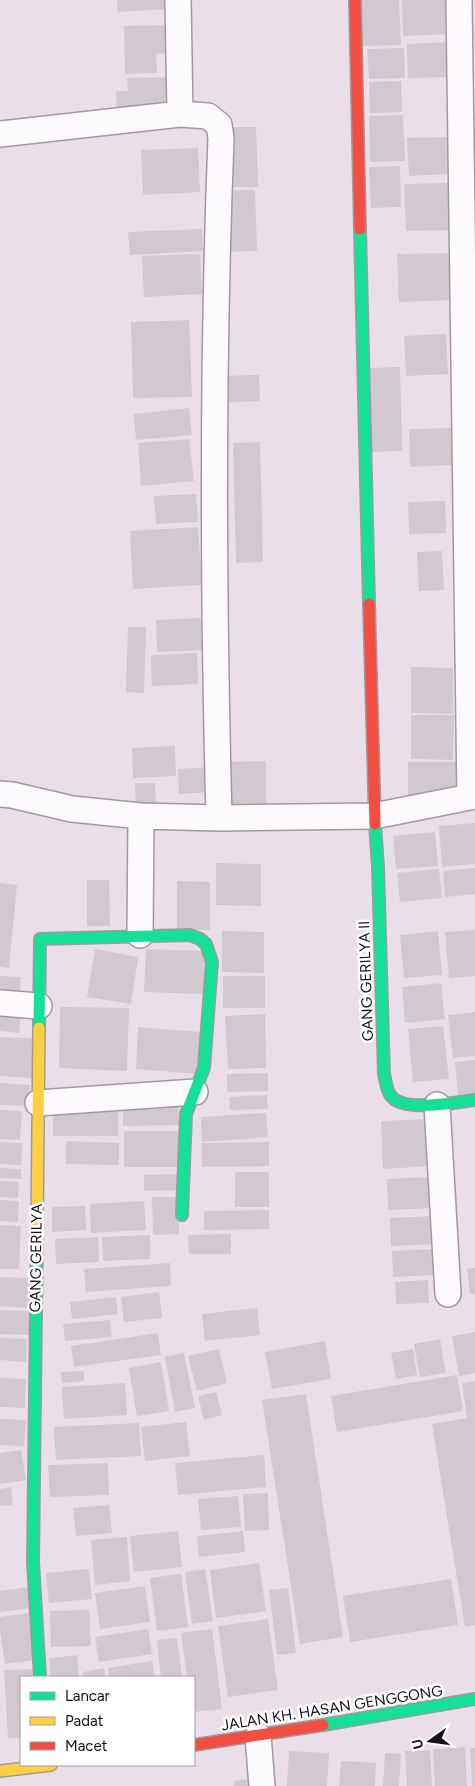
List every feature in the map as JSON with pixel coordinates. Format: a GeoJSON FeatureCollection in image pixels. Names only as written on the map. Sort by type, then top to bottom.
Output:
{"type":"FeatureCollection","features":[{"type":"Feature","properties":{"kind":"main road","name":"GANG GERILYA II"},"geometry":{"type":"LineString","coordinates":[[355,0],[374,816],[378,867],[384,1074],[387,1088],[394,1099],[406,1104],[437,1105],[475,1100]]}},
{"type":"Feature","properties":{"kind":"main road","name":"GANG GERILYA"},"geometry":{"type":"LineString","coordinates":[[40,1676],[33,1562],[40,939],[140,935]]}},
{"type":"Feature","properties":{"kind":"main road"},"geometry":{"type":"LineString","coordinates":[[140,935],[190,935],[202,938],[209,947],[212,962],[204,1068],[186,1114],[182,1214]]}},
{"type":"Feature","properties":{"kind":"main road","name":"JALAN KH. HASAN GENGGONG"},"geometry":{"type":"LineString","coordinates":[[195,1745],[475,1699]]}},
{"type":"Feature","properties":{"kind":"main road"},"geometry":{"type":"LineString","coordinates":[[0,1771],[39,1766]]}},
{"type":"Feature","properties":{"kind":"street"},"geometry":{"type":"LineString","coordinates":[[178,0],[180,114]]}},
{"type":"Feature","properties":{"kind":"street"},"geometry":{"type":"LineString","coordinates":[[0,794],[12,795],[72,810],[140,816],[219,818],[374,816],[473,797],[459,0]]}},
{"type":"Feature","properties":{"kind":"street"},"geometry":{"type":"LineString","coordinates":[[0,134],[180,114],[208,116],[219,125],[221,138],[214,424],[214,639],[219,818]]}},
{"type":"Feature","properties":{"kind":"street"},"geometry":{"type":"LineString","coordinates":[[140,816],[140,935]]}},
{"type":"Feature","properties":{"kind":"street"},"geometry":{"type":"LineString","coordinates":[[0,1003],[39,1006]]}},
{"type":"Feature","properties":{"kind":"street"},"geometry":{"type":"LineString","coordinates":[[38,1103],[195,1092]]}},
{"type":"Feature","properties":{"kind":"street"},"geometry":{"type":"LineString","coordinates":[[437,1105],[448,1294]]}},
{"type":"Feature","properties":{"kind":"street"},"geometry":{"type":"LineString","coordinates":[[258,1736],[262,1786]]}},
{"type":"Feature","properties":{"kind":"building"},"geometry":{"type":"Polygon","coordinates":[[[117,0],[172,0],[172,9],[118,12],[117,0]]]}},
{"type":"Feature","properties":{"kind":"building"},"geometry":{"type":"Polygon","coordinates":[[[360,0],[399,0],[401,45],[361,46],[360,0]]]}},
{"type":"Feature","properties":{"kind":"building"},"geometry":{"type":"Polygon","coordinates":[[[402,0],[451,0],[452,34],[403,36],[402,0]]]}},
{"type":"Feature","properties":{"kind":"building"},"geometry":{"type":"Polygon","coordinates":[[[174,25],[175,53],[156,54],[157,73],[125,74],[124,26],[174,25]]]}},
{"type":"Feature","properties":{"kind":"building"},"geometry":{"type":"Polygon","coordinates":[[[449,42],[450,77],[408,78],[407,44],[449,42]]]}},
{"type":"Feature","properties":{"kind":"building"},"geometry":{"type":"Polygon","coordinates":[[[404,48],[405,78],[369,79],[367,49],[404,48]]]}},
{"type":"Feature","properties":{"kind":"building"},"geometry":{"type":"Polygon","coordinates":[[[174,77],[175,115],[117,116],[116,91],[128,91],[127,78],[174,77]]]}},
{"type":"Feature","properties":{"kind":"building"},"geometry":{"type":"Polygon","coordinates":[[[401,81],[402,112],[370,113],[369,82],[401,81]]]}},
{"type":"Feature","properties":{"kind":"building"},"geometry":{"type":"Polygon","coordinates":[[[403,115],[405,161],[370,162],[369,116],[403,115]]]}},
{"type":"Feature","properties":{"kind":"building"},"geometry":{"type":"Polygon","coordinates":[[[226,127],[256,127],[258,187],[227,187],[226,127]]]}},
{"type":"Feature","properties":{"kind":"building"},"geometry":{"type":"Polygon","coordinates":[[[448,137],[449,174],[409,176],[407,138],[448,137]]]}},
{"type":"Feature","properties":{"kind":"building"},"geometry":{"type":"Polygon","coordinates":[[[198,148],[200,192],[143,195],[141,150],[198,148]]]}},
{"type":"Feature","properties":{"kind":"building"},"geometry":{"type":"Polygon","coordinates":[[[400,166],[401,207],[371,208],[369,167],[400,166]]]}},
{"type":"Feature","properties":{"kind":"building"},"geometry":{"type":"Polygon","coordinates":[[[449,183],[451,230],[406,231],[404,184],[449,183]]]}},
{"type":"Feature","properties":{"kind":"building"},"geometry":{"type":"Polygon","coordinates":[[[224,190],[255,190],[257,251],[225,252],[224,190]]]}},
{"type":"Feature","properties":{"kind":"building"},"geometry":{"type":"Polygon","coordinates":[[[202,229],[203,251],[130,255],[128,232],[202,229]]]}},
{"type":"Feature","properties":{"kind":"building"},"geometry":{"type":"Polygon","coordinates":[[[451,253],[453,300],[399,302],[397,254],[451,253]]]}},
{"type":"Feature","properties":{"kind":"building"},"geometry":{"type":"Polygon","coordinates":[[[200,254],[202,294],[144,297],[142,256],[200,254]]]}},
{"type":"Feature","properties":{"kind":"building"},"geometry":{"type":"Polygon","coordinates":[[[189,320],[192,397],[133,398],[131,322],[189,320]]]}},
{"type":"Feature","properties":{"kind":"building"},"geometry":{"type":"Polygon","coordinates":[[[446,334],[448,374],[406,376],[404,336],[446,334]]]}},
{"type":"Feature","properties":{"kind":"building"},"geometry":{"type":"Polygon","coordinates":[[[400,367],[402,451],[372,452],[370,368],[400,367]]]}},
{"type":"Feature","properties":{"kind":"building"},"geometry":{"type":"Polygon","coordinates":[[[259,375],[260,401],[221,403],[221,376],[259,375]]]}},
{"type":"Feature","properties":{"kind":"building"},"geometry":{"type":"Polygon","coordinates":[[[189,408],[192,435],[136,440],[134,414],[189,408]]]}},
{"type":"Feature","properties":{"kind":"building"},"geometry":{"type":"Polygon","coordinates":[[[451,428],[452,465],[410,467],[409,429],[451,428]]]}},
{"type":"Feature","properties":{"kind":"building"},"geometry":{"type":"Polygon","coordinates":[[[189,439],[194,481],[141,486],[138,443],[189,439]]]}},
{"type":"Feature","properties":{"kind":"building"},"geometry":{"type":"Polygon","coordinates":[[[260,442],[263,562],[236,563],[233,443],[260,442]]]}},
{"type":"Feature","properties":{"kind":"building"},"geometry":{"type":"Polygon","coordinates":[[[196,494],[198,522],[156,524],[154,496],[196,494]]]}},
{"type":"Feature","properties":{"kind":"building"},"geometry":{"type":"Polygon","coordinates":[[[445,501],[446,533],[409,534],[408,502],[445,501]]]}},
{"type":"Feature","properties":{"kind":"building"},"geometry":{"type":"Polygon","coordinates":[[[198,527],[202,585],[133,589],[130,531],[198,527]]]}},
{"type":"Feature","properties":{"kind":"building"},"geometry":{"type":"Polygon","coordinates":[[[442,551],[444,590],[419,591],[417,552],[442,551]]]}},
{"type":"Feature","properties":{"kind":"building"},"geometry":{"type":"Polygon","coordinates":[[[201,618],[203,650],[157,652],[156,620],[201,618]]]}},
{"type":"Feature","properties":{"kind":"building"},"geometry":{"type":"Polygon","coordinates":[[[128,627],[146,627],[144,693],[126,692],[128,627]]]}},
{"type":"Feature","properties":{"kind":"building"},"geometry":{"type":"Polygon","coordinates":[[[197,653],[198,684],[152,686],[151,655],[197,653]]]}},
{"type":"Feature","properties":{"kind":"building"},"geometry":{"type":"Polygon","coordinates":[[[411,667],[453,668],[453,714],[411,713],[411,667]]]}},
{"type":"Feature","properties":{"kind":"building"},"geometry":{"type":"Polygon","coordinates":[[[411,715],[454,715],[453,760],[411,759],[411,715]]]}},
{"type":"Feature","properties":{"kind":"building"},"geometry":{"type":"Polygon","coordinates":[[[175,746],[176,776],[133,778],[132,748],[175,746]]]}},
{"type":"Feature","properties":{"kind":"building"},"geometry":{"type":"Polygon","coordinates":[[[266,761],[266,808],[230,808],[229,762],[266,761]]]}},
{"type":"Feature","properties":{"kind":"building"},"geometry":{"type":"Polygon","coordinates":[[[408,762],[458,762],[458,797],[408,796],[408,762]]]}},
{"type":"Feature","properties":{"kind":"building"},"geometry":{"type":"Polygon","coordinates":[[[210,767],[211,792],[179,794],[178,769],[210,767]]]}},
{"type":"Feature","properties":{"kind":"building"},"geometry":{"type":"Polygon","coordinates":[[[135,783],[155,783],[156,810],[136,810],[135,783]]]}},
{"type":"Feature","properties":{"kind":"building"},"geometry":{"type":"Polygon","coordinates":[[[475,823],[475,864],[442,867],[439,826],[475,823]]]}},
{"type":"Feature","properties":{"kind":"building"},"geometry":{"type":"Polygon","coordinates":[[[435,832],[438,866],[396,869],[393,836],[435,832]]]}},
{"type":"Feature","properties":{"kind":"building"},"geometry":{"type":"Polygon","coordinates":[[[216,863],[261,864],[261,906],[216,905],[216,863]]]}},
{"type":"Feature","properties":{"kind":"building"},"geometry":{"type":"Polygon","coordinates":[[[475,868],[475,894],[445,897],[443,871],[475,868]]]}},
{"type":"Feature","properties":{"kind":"building"},"geometry":{"type":"Polygon","coordinates":[[[439,869],[442,898],[400,902],[397,873],[439,869]]]}},
{"type":"Feature","properties":{"kind":"building"},"geometry":{"type":"Polygon","coordinates":[[[87,880],[109,880],[110,926],[87,926],[87,880]]]}},
{"type":"Feature","properties":{"kind":"building"},"geometry":{"type":"Polygon","coordinates":[[[177,881],[210,882],[210,930],[177,930],[177,881]]]}},
{"type":"Feature","properties":{"kind":"building"},"geometry":{"type":"Polygon","coordinates":[[[0,883],[17,885],[9,968],[0,967],[0,883]]]}},
{"type":"Feature","properties":{"kind":"building"},"geometry":{"type":"Polygon","coordinates":[[[475,930],[475,976],[449,978],[445,932],[475,930]]]}},
{"type":"Feature","properties":{"kind":"building"},"geometry":{"type":"Polygon","coordinates":[[[222,931],[264,932],[264,973],[222,972],[222,931]]]}},
{"type":"Feature","properties":{"kind":"building"},"geometry":{"type":"Polygon","coordinates":[[[438,931],[442,975],[404,978],[400,935],[438,931]]]}},
{"type":"Feature","properties":{"kind":"building"},"geometry":{"type":"Polygon","coordinates":[[[95,949],[138,957],[131,1004],[87,997],[95,949]]]}},
{"type":"Feature","properties":{"kind":"building"},"geometry":{"type":"Polygon","coordinates":[[[146,949],[205,951],[203,994],[144,992],[146,949]]]}},
{"type":"Feature","properties":{"kind":"building"},"geometry":{"type":"Polygon","coordinates":[[[0,976],[21,977],[19,1000],[0,998],[0,976]]]}},
{"type":"Feature","properties":{"kind":"building"},"geometry":{"type":"Polygon","coordinates":[[[223,976],[265,976],[265,1008],[223,1008],[223,976]]]}},
{"type":"Feature","properties":{"kind":"building"},"geometry":{"type":"Polygon","coordinates":[[[441,983],[445,1019],[405,1023],[402,987],[441,983]]]}},
{"type":"Feature","properties":{"kind":"building"},"geometry":{"type":"Polygon","coordinates":[[[60,1007],[129,1008],[127,1071],[59,1068],[60,1007]]]}},
{"type":"Feature","properties":{"kind":"building"},"geometry":{"type":"Polygon","coordinates":[[[0,1011],[21,1013],[19,1033],[0,1031],[0,1011]]]}},
{"type":"Feature","properties":{"kind":"building"},"geometry":{"type":"Polygon","coordinates":[[[475,1012],[475,1056],[453,1058],[448,1015],[475,1012]]]}},
{"type":"Feature","properties":{"kind":"building"},"geometry":{"type":"Polygon","coordinates":[[[265,1014],[266,1068],[228,1069],[225,1016],[265,1014]]]}},
{"type":"Feature","properties":{"kind":"building"},"geometry":{"type":"Polygon","coordinates":[[[443,1026],[449,1079],[413,1082],[408,1029],[443,1026]]]}},
{"type":"Feature","properties":{"kind":"building"},"geometry":{"type":"Polygon","coordinates":[[[138,1027],[200,1032],[197,1074],[136,1069],[138,1027]]]}},
{"type":"Feature","properties":{"kind":"building"},"geometry":{"type":"Polygon","coordinates":[[[0,1037],[33,1038],[32,1078],[0,1076],[0,1037]]]}},
{"type":"Feature","properties":{"kind":"building"},"geometry":{"type":"Polygon","coordinates":[[[475,1060],[475,1094],[458,1095],[455,1062],[475,1060]]]}},
{"type":"Feature","properties":{"kind":"building"},"geometry":{"type":"Polygon","coordinates":[[[268,1073],[268,1091],[227,1092],[227,1074],[268,1073]]]}},
{"type":"Feature","properties":{"kind":"building"},"geometry":{"type":"Polygon","coordinates":[[[0,1083],[30,1085],[29,1106],[0,1105],[0,1083]]]}},
{"type":"Feature","properties":{"kind":"building"},"geometry":{"type":"Polygon","coordinates":[[[267,1095],[268,1109],[230,1110],[229,1097],[267,1095]]]}},
{"type":"Feature","properties":{"kind":"building"},"geometry":{"type":"Polygon","coordinates":[[[178,1103],[179,1125],[123,1126],[123,1105],[178,1103]]]}},
{"type":"Feature","properties":{"kind":"building"},"geometry":{"type":"Polygon","coordinates":[[[53,1108],[118,1108],[118,1136],[53,1136],[53,1108]]]}},
{"type":"Feature","properties":{"kind":"building"},"geometry":{"type":"Polygon","coordinates":[[[0,1110],[22,1111],[20,1140],[0,1139],[0,1110]]]}},
{"type":"Feature","properties":{"kind":"building"},"geometry":{"type":"Polygon","coordinates":[[[266,1113],[268,1137],[202,1142],[201,1117],[266,1113]]]}},
{"type":"Feature","properties":{"kind":"building"},"geometry":{"type":"Polygon","coordinates":[[[431,1119],[433,1166],[383,1169],[381,1121],[431,1119]]]}},
{"type":"Feature","properties":{"kind":"building"},"geometry":{"type":"Polygon","coordinates":[[[124,1131],[178,1131],[178,1167],[124,1167],[124,1131]]]}},
{"type":"Feature","properties":{"kind":"building"},"geometry":{"type":"Polygon","coordinates":[[[66,1141],[119,1143],[119,1165],[66,1164],[66,1141]]]}},
{"type":"Feature","properties":{"kind":"building"},"geometry":{"type":"Polygon","coordinates":[[[0,1142],[22,1143],[21,1165],[0,1164],[0,1142]]]}},
{"type":"Feature","properties":{"kind":"building"},"geometry":{"type":"Polygon","coordinates":[[[269,1142],[269,1166],[202,1167],[202,1143],[269,1142]]]}},
{"type":"Feature","properties":{"kind":"building"},"geometry":{"type":"Polygon","coordinates":[[[0,1168],[21,1169],[21,1179],[0,1178],[0,1168]]]}},
{"type":"Feature","properties":{"kind":"building"},"geometry":{"type":"Polygon","coordinates":[[[235,1172],[269,1172],[269,1207],[235,1207],[235,1172]]]}},
{"type":"Feature","properties":{"kind":"building"},"geometry":{"type":"Polygon","coordinates":[[[179,1174],[179,1190],[144,1191],[144,1175],[179,1174]]]}},
{"type":"Feature","properties":{"kind":"building"},"geometry":{"type":"Polygon","coordinates":[[[432,1177],[434,1208],[388,1210],[387,1179],[432,1177]]]}},
{"type":"Feature","properties":{"kind":"building"},"geometry":{"type":"Polygon","coordinates":[[[0,1181],[19,1182],[18,1198],[0,1197],[0,1181]]]}},
{"type":"Feature","properties":{"kind":"building"},"geometry":{"type":"Polygon","coordinates":[[[152,1197],[179,1197],[179,1234],[153,1235],[152,1197]]]}},
{"type":"Feature","properties":{"kind":"building"},"geometry":{"type":"Polygon","coordinates":[[[0,1200],[19,1201],[18,1222],[0,1221],[0,1200]]]}},
{"type":"Feature","properties":{"kind":"building"},"geometry":{"type":"Polygon","coordinates":[[[144,1201],[146,1230],[91,1233],[90,1204],[144,1201]]]}},
{"type":"Feature","properties":{"kind":"building"},"geometry":{"type":"Polygon","coordinates":[[[85,1206],[86,1230],[52,1232],[52,1207],[85,1206]]]}},
{"type":"Feature","properties":{"kind":"building"},"geometry":{"type":"Polygon","coordinates":[[[269,1210],[269,1229],[204,1230],[204,1211],[269,1210]]]}},
{"type":"Feature","properties":{"kind":"building"},"geometry":{"type":"Polygon","coordinates":[[[435,1216],[436,1244],[391,1246],[390,1218],[435,1216]]]}},
{"type":"Feature","properties":{"kind":"building"},"geometry":{"type":"Polygon","coordinates":[[[0,1225],[21,1226],[19,1269],[0,1269],[0,1225]]]}},
{"type":"Feature","properties":{"kind":"building"},"geometry":{"type":"Polygon","coordinates":[[[231,1234],[231,1254],[189,1254],[188,1235],[231,1234]]]}},
{"type":"Feature","properties":{"kind":"building"},"geometry":{"type":"Polygon","coordinates":[[[150,1235],[150,1259],[103,1261],[102,1237],[150,1235]]]}},
{"type":"Feature","properties":{"kind":"building"},"geometry":{"type":"Polygon","coordinates":[[[98,1237],[99,1262],[56,1264],[55,1239],[98,1237]]]}},
{"type":"Feature","properties":{"kind":"building"},"geometry":{"type":"Polygon","coordinates":[[[436,1249],[437,1275],[393,1277],[392,1251],[436,1249]]]}},
{"type":"Feature","properties":{"kind":"building"},"geometry":{"type":"Polygon","coordinates":[[[170,1263],[171,1286],[86,1292],[84,1269],[170,1263]]]}},
{"type":"Feature","properties":{"kind":"building"},"geometry":{"type":"Polygon","coordinates":[[[475,1268],[475,1294],[470,1294],[467,1269],[475,1268]]]}},
{"type":"Feature","properties":{"kind":"building"},"geometry":{"type":"Polygon","coordinates":[[[0,1277],[31,1278],[29,1308],[0,1306],[0,1277]]]}},
{"type":"Feature","properties":{"kind":"building"},"geometry":{"type":"Polygon","coordinates":[[[428,1280],[429,1303],[396,1304],[395,1282],[428,1280]]]}},
{"type":"Feature","properties":{"kind":"building"},"geometry":{"type":"Polygon","coordinates":[[[159,1292],[162,1318],[124,1322],[121,1297],[159,1292]]]}},
{"type":"Feature","properties":{"kind":"building"},"geometry":{"type":"Polygon","coordinates":[[[116,1297],[118,1314],[72,1319],[70,1302],[116,1297]]]}},
{"type":"Feature","properties":{"kind":"building"},"geometry":{"type":"Polygon","coordinates":[[[257,1308],[260,1335],[205,1341],[202,1314],[257,1308]]]}},
{"type":"Feature","properties":{"kind":"building"},"geometry":{"type":"Polygon","coordinates":[[[0,1310],[30,1311],[29,1335],[0,1334],[0,1310]]]}},
{"type":"Feature","properties":{"kind":"building"},"geometry":{"type":"Polygon","coordinates":[[[110,1320],[112,1337],[65,1341],[63,1324],[110,1320]]]}},
{"type":"Feature","properties":{"kind":"building"},"geometry":{"type":"Polygon","coordinates":[[[475,1332],[475,1373],[459,1376],[452,1336],[475,1332]]]}},
{"type":"Feature","properties":{"kind":"building"},"geometry":{"type":"Polygon","coordinates":[[[158,1333],[161,1355],[74,1367],[71,1346],[158,1333]]]}},
{"type":"Feature","properties":{"kind":"building"},"geometry":{"type":"Polygon","coordinates":[[[0,1338],[27,1339],[26,1362],[0,1360],[0,1338]]]}},
{"type":"Feature","properties":{"kind":"building"},"geometry":{"type":"Polygon","coordinates":[[[440,1339],[446,1373],[420,1377],[414,1344],[440,1339]]]}},
{"type":"Feature","properties":{"kind":"building"},"geometry":{"type":"Polygon","coordinates":[[[325,1341],[331,1379],[272,1389],[265,1352],[325,1341]]]}},
{"type":"Feature","properties":{"kind":"building"},"geometry":{"type":"Polygon","coordinates":[[[219,1349],[227,1383],[197,1391],[188,1356],[219,1349]]]}},
{"type":"Feature","properties":{"kind":"building"},"geometry":{"type":"Polygon","coordinates":[[[413,1349],[417,1375],[396,1379],[391,1353],[413,1349]]]}},
{"type":"Feature","properties":{"kind":"building"},"geometry":{"type":"Polygon","coordinates":[[[184,1353],[195,1408],[175,1412],[165,1357],[184,1353]]]}},
{"type":"Feature","properties":{"kind":"building"},"geometry":{"type":"Polygon","coordinates":[[[161,1362],[169,1411],[137,1416],[129,1368],[161,1362]]]}},
{"type":"Feature","properties":{"kind":"building"},"geometry":{"type":"Polygon","coordinates":[[[84,1371],[84,1381],[62,1383],[61,1372],[84,1371]]]}},
{"type":"Feature","properties":{"kind":"building"},"geometry":{"type":"Polygon","coordinates":[[[457,1375],[463,1411],[337,1432],[331,1396],[457,1375]]]}},
{"type":"Feature","properties":{"kind":"building"},"geometry":{"type":"Polygon","coordinates":[[[0,1378],[26,1379],[25,1408],[0,1407],[0,1378]]]}},
{"type":"Feature","properties":{"kind":"building"},"geometry":{"type":"Polygon","coordinates":[[[475,1381],[475,1625],[465,1627],[432,1424],[467,1418],[462,1383],[475,1381]]]}},
{"type":"Feature","properties":{"kind":"building"},"geometry":{"type":"Polygon","coordinates":[[[125,1383],[127,1415],[64,1419],[62,1387],[125,1383]]]}},
{"type":"Feature","properties":{"kind":"building"},"geometry":{"type":"Polygon","coordinates":[[[216,1392],[222,1415],[204,1420],[198,1396],[216,1392]]]}},
{"type":"Feature","properties":{"kind":"building"},"geometry":{"type":"Polygon","coordinates":[[[306,1394],[343,1637],[300,1644],[262,1400],[306,1394]]]}},
{"type":"Feature","properties":{"kind":"building"},"geometry":{"type":"Polygon","coordinates":[[[0,1419],[26,1420],[24,1446],[0,1445],[0,1419]]]}},
{"type":"Feature","properties":{"kind":"building"},"geometry":{"type":"Polygon","coordinates":[[[186,1422],[190,1456],[145,1461],[141,1427],[186,1422]]]}},
{"type":"Feature","properties":{"kind":"building"},"geometry":{"type":"Polygon","coordinates":[[[139,1423],[141,1456],[56,1460],[54,1427],[139,1423]]]}},
{"type":"Feature","properties":{"kind":"building"},"geometry":{"type":"Polygon","coordinates":[[[21,1450],[26,1480],[0,1484],[0,1453],[21,1450]]]}},
{"type":"Feature","properties":{"kind":"building"},"geometry":{"type":"Polygon","coordinates":[[[264,1455],[266,1487],[178,1495],[175,1463],[264,1455]]]}},
{"type":"Feature","properties":{"kind":"building"},"geometry":{"type":"Polygon","coordinates":[[[108,1463],[109,1495],[50,1497],[48,1465],[108,1463]]]}},
{"type":"Feature","properties":{"kind":"building"},"geometry":{"type":"Polygon","coordinates":[[[11,1487],[13,1505],[0,1506],[0,1489],[11,1487]]]}},
{"type":"Feature","properties":{"kind":"building"},"geometry":{"type":"Polygon","coordinates":[[[268,1493],[269,1530],[245,1531],[243,1494],[268,1493]]]}},
{"type":"Feature","properties":{"kind":"building"},"geometry":{"type":"Polygon","coordinates":[[[238,1496],[241,1527],[201,1530],[198,1499],[238,1496]]]}},
{"type":"Feature","properties":{"kind":"building"},"geometry":{"type":"Polygon","coordinates":[[[109,1505],[112,1533],[76,1536],[73,1508],[109,1505]]]}},
{"type":"Feature","properties":{"kind":"building"},"geometry":{"type":"Polygon","coordinates":[[[178,1531],[182,1567],[134,1572],[130,1536],[178,1531]]]}},
{"type":"Feature","properties":{"kind":"building"},"geometry":{"type":"Polygon","coordinates":[[[243,1531],[245,1552],[199,1557],[197,1536],[243,1531]]]}},
{"type":"Feature","properties":{"kind":"building"},"geometry":{"type":"Polygon","coordinates":[[[127,1537],[130,1581],[95,1585],[91,1540],[127,1537]]]}},
{"type":"Feature","properties":{"kind":"building"},"geometry":{"type":"Polygon","coordinates":[[[259,1563],[266,1611],[216,1618],[210,1570],[259,1563]]]}},
{"type":"Feature","properties":{"kind":"building"},"geometry":{"type":"Polygon","coordinates":[[[89,1569],[92,1599],[49,1603],[46,1573],[89,1569]]]}},
{"type":"Feature","properties":{"kind":"building"},"geometry":{"type":"Polygon","coordinates":[[[205,1569],[213,1621],[192,1624],[185,1572],[205,1569]]]}},
{"type":"Feature","properties":{"kind":"building"},"geometry":{"type":"Polygon","coordinates":[[[181,1574],[188,1627],[157,1631],[150,1578],[181,1574]]]}},
{"type":"Feature","properties":{"kind":"building"},"geometry":{"type":"Polygon","coordinates":[[[451,1579],[458,1625],[350,1642],[343,1596],[451,1579]]]}},
{"type":"Feature","properties":{"kind":"building"},"geometry":{"type":"Polygon","coordinates":[[[145,1586],[150,1622],[100,1629],[95,1593],[145,1586]]]}},
{"type":"Feature","properties":{"kind":"building"},"geometry":{"type":"Polygon","coordinates":[[[29,1587],[32,1608],[0,1612],[0,1591],[29,1587]]]}},
{"type":"Feature","properties":{"kind":"building"},"geometry":{"type":"Polygon","coordinates":[[[288,1588],[296,1653],[277,1655],[269,1590],[288,1588]]]}},
{"type":"Feature","properties":{"kind":"building"},"geometry":{"type":"Polygon","coordinates":[[[89,1610],[91,1646],[51,1647],[50,1611],[89,1610]]]}},
{"type":"Feature","properties":{"kind":"building"},"geometry":{"type":"Polygon","coordinates":[[[30,1613],[36,1660],[5,1664],[0,1617],[30,1613]]]}},
{"type":"Feature","properties":{"kind":"building"},"geometry":{"type":"Polygon","coordinates":[[[268,1619],[278,1690],[228,1697],[218,1626],[268,1619]]]}},
{"type":"Feature","properties":{"kind":"building"},"geometry":{"type":"Polygon","coordinates":[[[148,1629],[152,1654],[99,1662],[95,1637],[148,1629]]]}},
{"type":"Feature","properties":{"kind":"building"},"geometry":{"type":"Polygon","coordinates":[[[212,1629],[222,1709],[195,1712],[195,1676],[187,1676],[181,1633],[212,1629]]]}},
{"type":"Feature","properties":{"kind":"building"},"geometry":{"type":"Polygon","coordinates":[[[177,1638],[182,1676],[161,1676],[157,1640],[177,1638]]]}},
{"type":"Feature","properties":{"kind":"building"},"geometry":{"type":"Polygon","coordinates":[[[77,1655],[79,1676],[51,1676],[49,1658],[77,1655]]]}},
{"type":"Feature","properties":{"kind":"building"},"geometry":{"type":"Polygon","coordinates":[[[152,1661],[155,1676],[109,1676],[108,1668],[152,1661]]]}},
{"type":"Feature","properties":{"kind":"building"},"geometry":{"type":"Polygon","coordinates":[[[104,1668],[106,1676],[84,1676],[83,1672],[104,1668]]]}},
{"type":"Feature","properties":{"kind":"building"},"geometry":{"type":"Polygon","coordinates":[[[34,1669],[34,1676],[20,1676],[20,1738],[8,1738],[4,1670],[34,1669]]]}},
{"type":"Feature","properties":{"kind":"building"},"geometry":{"type":"Polygon","coordinates":[[[465,1747],[467,1786],[435,1786],[433,1749],[465,1747]]]}},
{"type":"Feature","properties":{"kind":"building"},"geometry":{"type":"Polygon","coordinates":[[[470,1748],[475,1748],[475,1786],[472,1786],[470,1748]]]}},
{"type":"Feature","properties":{"kind":"building"},"geometry":{"type":"Polygon","coordinates":[[[430,1750],[432,1786],[407,1786],[405,1751],[430,1750]]]}},
{"type":"Feature","properties":{"kind":"building"},"geometry":{"type":"Polygon","coordinates":[[[289,1751],[329,1753],[327,1786],[287,1786],[289,1751]]]}},
{"type":"Feature","properties":{"kind":"building"},"geometry":{"type":"Polygon","coordinates":[[[385,1753],[401,1754],[399,1786],[383,1786],[385,1753]]]}},
{"type":"Feature","properties":{"kind":"building"},"geometry":{"type":"Polygon","coordinates":[[[341,1761],[376,1763],[375,1786],[339,1786],[341,1761]]]}},
{"type":"Feature","properties":{"kind":"building"},"geometry":{"type":"Polygon","coordinates":[[[255,1778],[256,1786],[234,1786],[233,1781],[255,1778]]]}},
{"type":"Feature","properties":{"kind":"traffic: fast"},"geometry":{"type":"LineString","coordinates":[[360,229],[369,604]]}},
{"type":"Feature","properties":{"kind":"traffic: fast"},"geometry":{"type":"LineString","coordinates":[[375,824],[384,1074],[388,1091],[398,1101],[407,1104],[431,1105],[475,1100]]}},
{"type":"Feature","properties":{"kind":"traffic: fast"},"geometry":{"type":"LineString","coordinates":[[39,1028],[40,939],[190,935],[206,944],[212,962],[204,1068],[186,1114],[182,1215]]}},
{"type":"Feature","properties":{"kind":"traffic: fast"},"geometry":{"type":"LineString","coordinates":[[37,1226],[33,1562],[40,1676]]}},
{"type":"Feature","properties":{"kind":"traffic: fast"},"geometry":{"type":"LineString","coordinates":[[323,1725],[475,1699]]}},
{"type":"Feature","properties":{"kind":"traffic: slow"},"geometry":{"type":"LineString","coordinates":[[37,1226],[39,1028]]}},
{"type":"Feature","properties":{"kind":"traffic: slow"},"geometry":{"type":"LineString","coordinates":[[0,1771],[42,1766]]}},
{"type":"Feature","properties":{"kind":"traffic: jam"},"geometry":{"type":"LineString","coordinates":[[355,0],[360,229]]}},
{"type":"Feature","properties":{"kind":"traffic: jam"},"geometry":{"type":"LineString","coordinates":[[369,604],[375,824]]}},
{"type":"Feature","properties":{"kind":"traffic: jam"},"geometry":{"type":"LineString","coordinates":[[195,1745],[323,1725]]}}]}
